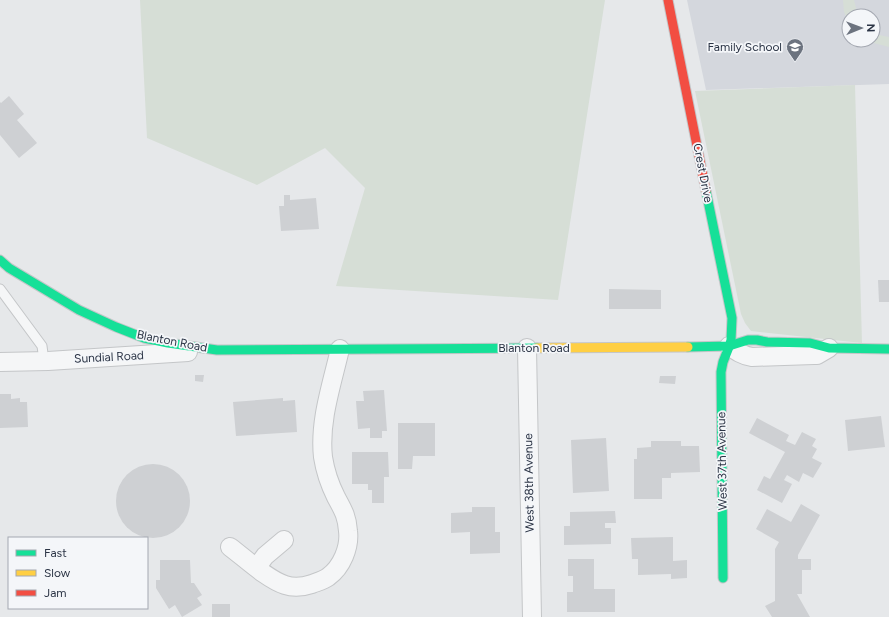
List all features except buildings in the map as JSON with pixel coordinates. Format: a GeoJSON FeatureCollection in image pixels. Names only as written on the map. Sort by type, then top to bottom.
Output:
{"type":"FeatureCollection","features":[{"type":"Feature","properties":{"kind":"street","name":"Crest Drive"},"geometry":{"type":"LineString","coordinates":[[668,0],[732,318],[732,334],[729,346]]}},
{"type":"Feature","properties":{"kind":"street","name":"Blanton Road"},"geometry":{"type":"LineString","coordinates":[[0,260],[9,268],[79,310],[116,327],[144,338],[217,350],[729,346]]}},
{"type":"Feature","properties":{"kind":"street"},"geometry":{"type":"LineString","coordinates":[[729,346],[739,354],[752,357],[814,356],[829,348],[889,349]]}},
{"type":"Feature","properties":{"kind":"street","name":"West 37th Avenue"},"geometry":{"type":"LineString","coordinates":[[723,578],[721,367],[729,346]]}},
{"type":"Feature","properties":{"kind":"street","name":"West 38th Avenue"},"geometry":{"type":"LineString","coordinates":[[527,348],[532,617]]}},
{"type":"Feature","properties":{"kind":"street"},"geometry":{"type":"LineString","coordinates":[[230,547],[266,575],[279,583],[287,586],[298,587],[318,582],[329,576],[337,568],[346,552],[349,540],[347,521],[345,512],[336,497],[328,477],[323,458],[322,440],[326,405],[340,349]]}},
{"type":"Feature","properties":{"kind":"street","name":"Sundial Road"},"geometry":{"type":"LineString","coordinates":[[0,362],[44,361],[217,350]]}},
{"type":"Feature","properties":{"kind":"street"},"geometry":{"type":"LineString","coordinates":[[257,567],[265,556],[284,540]]}},
{"type":"Feature","properties":{"kind":"lane"},"geometry":{"type":"LineString","coordinates":[[0,289],[42,346],[44,361]]}},
{"type":"Feature","properties":{"kind":"shaded area"},"geometry":{"type":"Polygon","coordinates":[[[140,0],[605,0],[558,300],[336,286],[365,188],[325,148],[257,185],[147,138],[140,0]]]}},
{"type":"Feature","properties":{"kind":"shaded area","name":"Family School"},"geometry":{"type":"Polygon","coordinates":[[[687,0],[889,0],[889,84],[706,90],[687,0]]]}},
{"type":"Feature","properties":{"kind":"shaded area"},"geometry":{"type":"Polygon","coordinates":[[[843,0],[854,0],[856,8],[844,8],[843,0]]]}},
{"type":"Feature","properties":{"kind":"shaded area"},"geometry":{"type":"Polygon","coordinates":[[[881,35],[889,37],[889,47],[881,45],[881,35]]]}},
{"type":"Feature","properties":{"kind":"shaded area"},"geometry":{"type":"Polygon","coordinates":[[[855,85],[862,343],[751,331],[741,314],[695,91],[855,85]]]}},
{"type":"Feature","properties":{"kind":"traffic: fast"},"geometry":{"type":"LineString","coordinates":[[706,191],[732,318],[731,340],[721,372],[723,578]]}},
{"type":"Feature","properties":{"kind":"traffic: fast"},"geometry":{"type":"LineString","coordinates":[[0,260],[9,268],[79,310],[144,338],[168,343],[217,350],[537,348]]}},
{"type":"Feature","properties":{"kind":"traffic: fast"},"geometry":{"type":"LineString","coordinates":[[688,347],[729,346],[748,340],[757,340],[767,342],[810,343],[829,348],[889,349]]}},
{"type":"Feature","properties":{"kind":"traffic: slow"},"geometry":{"type":"LineString","coordinates":[[537,348],[688,347]]}},
{"type":"Feature","properties":{"kind":"traffic: jam"},"geometry":{"type":"LineString","coordinates":[[668,0],[706,191]]}},
{"type":"Feature","properties":{"kind":"place","name":"Family School"},"geometry":{"type":"Point","coordinates":[795,62]}}]}
